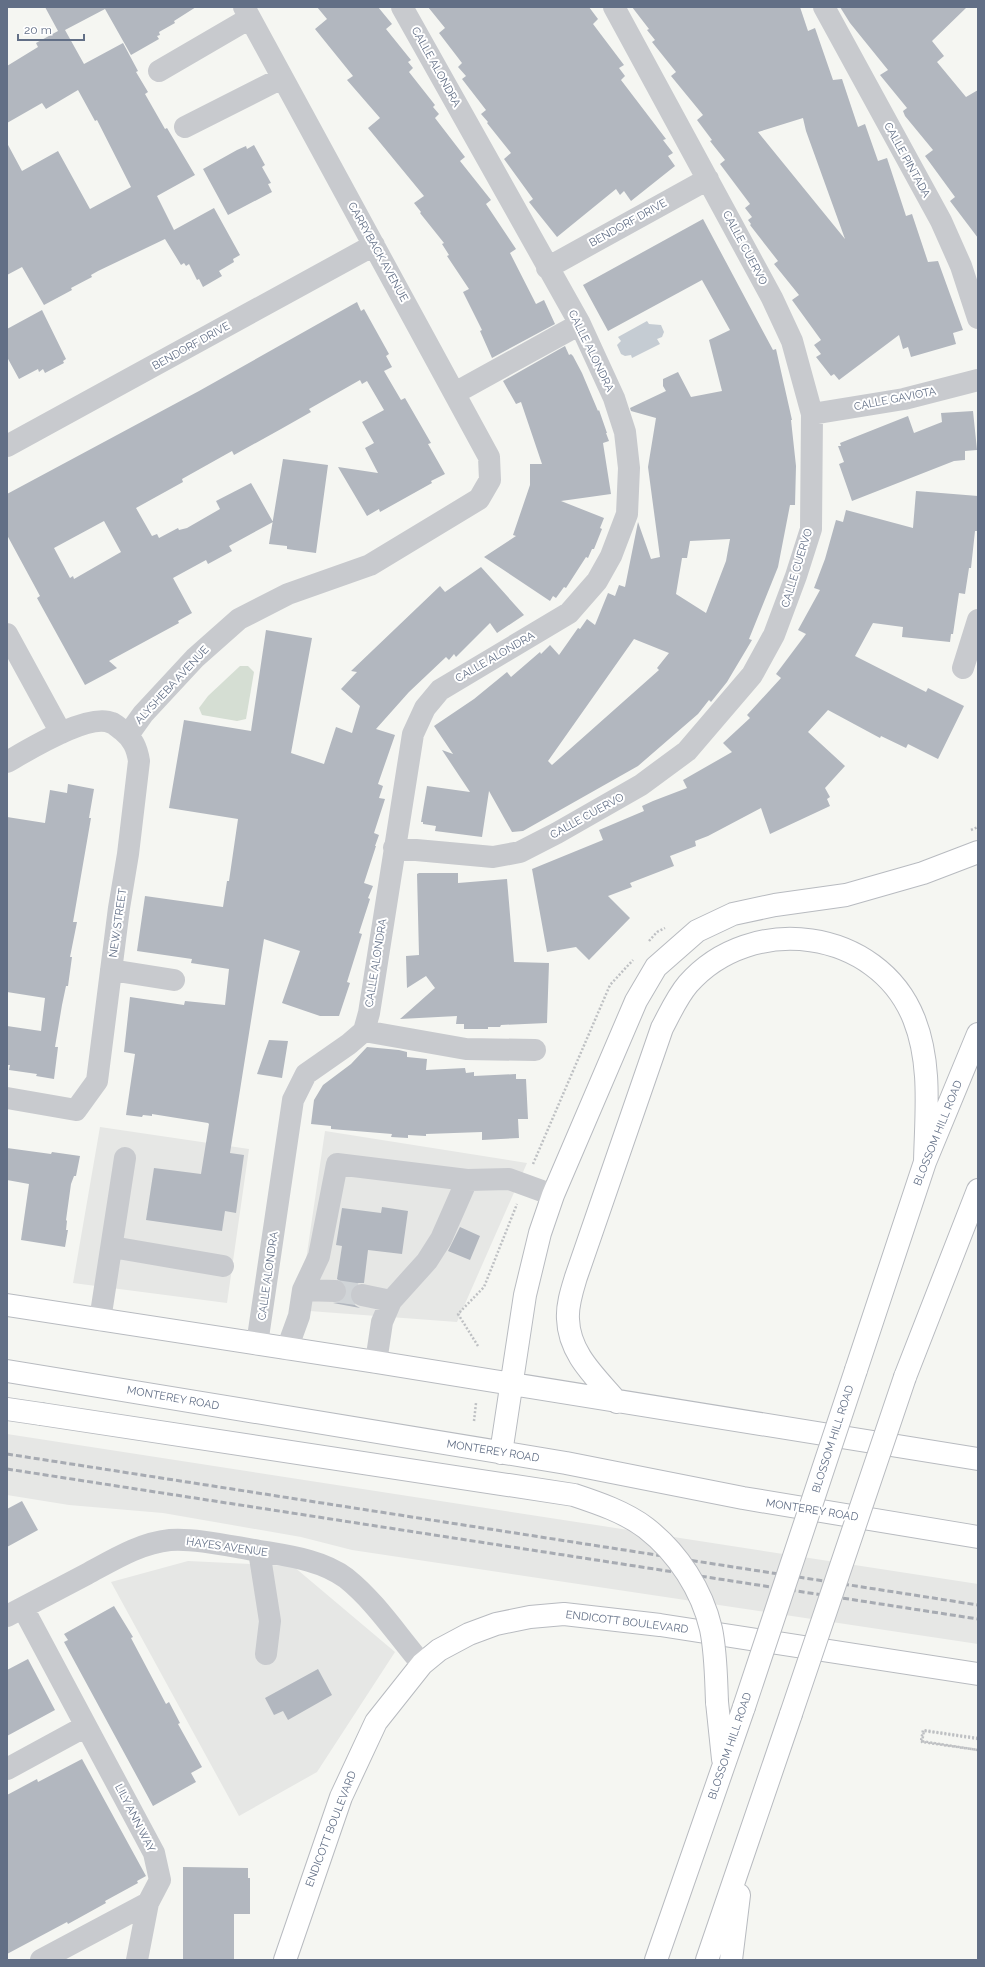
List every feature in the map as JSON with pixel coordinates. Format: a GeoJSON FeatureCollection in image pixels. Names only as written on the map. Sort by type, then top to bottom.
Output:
{"type":"FeatureCollection","features":[{"type":"Feature","properties":{"kind":"main road"},"geometry":{"type":"LineString","coordinates":[[501,1452],[531,1264],[553,1196],[636,1001],[656,967],[697,931],[733,914],[774,905],[846,895],[923,873],[978,852]]}},
{"type":"Feature","properties":{"kind":"main road"},"geometry":{"type":"LineString","coordinates":[[617,1402],[581,1360],[574,1348],[569,1335],[568,1318],[570,1301],[576,1277],[662,1028],[674,1003],[688,983],[707,967],[726,954],[750,944],[773,938],[798,938],[821,941],[846,950],[866,961],[884,976],[901,995],[914,1018],[922,1042],[926,1066],[925,1162]]}},
{"type":"Feature","properties":{"kind":"main road","name":"BLOSSOM HILL ROAD"},"geometry":{"type":"LineString","coordinates":[[656,1960],[744,1707],[925,1162],[978,1034]]}},
{"type":"Feature","properties":{"kind":"main road"},"geometry":{"type":"LineString","coordinates":[[707,1960],[905,1377],[978,1190]]}},
{"type":"Feature","properties":{"kind":"main road"},"geometry":{"type":"LineString","coordinates":[[7,1305],[376,1362],[511,1385],[978,1459]]}},
{"type":"Feature","properties":{"kind":"main road","name":"MONTEREY ROAD"},"geometry":{"type":"LineString","coordinates":[[7,1371],[566,1463],[743,1498],[978,1536]]}},
{"type":"Feature","properties":{"kind":"main road"},"geometry":{"type":"LineString","coordinates":[[7,1409],[574,1496],[593,1502],[629,1518],[646,1528],[686,1570],[702,1599],[711,1630],[724,1766]]}},
{"type":"Feature","properties":{"kind":"main road","name":"ENDICOTT BOULEVARD"},"geometry":{"type":"LineString","coordinates":[[284,1960],[341,1798],[376,1722],[422,1664],[439,1650],[469,1634],[496,1624],[530,1617],[564,1614],[660,1625],[978,1674]]}},
{"type":"Feature","properties":{"kind":"main road"},"geometry":{"type":"LineString","coordinates":[[731,1960],[746,1845]]}},
{"type":"Feature","properties":{"kind":"street","name":"CALLE ALONDRA"},"geometry":{"type":"LineString","coordinates":[[257,1344],[293,1100],[306,1074],[349,1044],[364,1031],[369,1013],[413,734],[425,708],[440,690],[569,612],[597,581],[611,556],[627,514],[629,468],[625,432],[614,398],[580,324],[547,268],[402,7]]}},
{"type":"Feature","properties":{"kind":"street","name":"CALLE CUERVO"},"geometry":{"type":"LineString","coordinates":[[394,848],[493,857],[520,852],[557,833],[641,785],[686,751],[752,675],[774,635],[796,576],[810,528],[812,414],[792,341],[772,298],[614,7]]}},
{"type":"Feature","properties":{"kind":"street","name":"CALLE PINTADA"},"geometry":{"type":"LineString","coordinates":[[824,7],[941,221],[961,266],[978,318]]}},
{"type":"Feature","properties":{"kind":"street"},"geometry":{"type":"LineString","coordinates":[[159,71],[247,13]]}},
{"type":"Feature","properties":{"kind":"street","name":"CARRYBACK AVENUE"},"geometry":{"type":"LineString","coordinates":[[247,13],[489,457],[490,480],[479,499],[370,565]]}},
{"type":"Feature","properties":{"kind":"street"},"geometry":{"type":"LineString","coordinates":[[185,127],[282,78]]}},
{"type":"Feature","properties":{"kind":"street","name":"BENDORF DRIVE"},"geometry":{"type":"LineString","coordinates":[[547,268],[708,179]]}},
{"type":"Feature","properties":{"kind":"street","name":"BENDORF DRIVE"},"geometry":{"type":"LineString","coordinates":[[7,446],[374,245]]}},
{"type":"Feature","properties":{"kind":"street"},"geometry":{"type":"LineString","coordinates":[[455,393],[580,324]]}},
{"type":"Feature","properties":{"kind":"street","name":"CALLE GAVIOTA"},"geometry":{"type":"LineString","coordinates":[[812,414],[904,399],[978,380]]}},
{"type":"Feature","properties":{"kind":"street","name":"ALYSHEBA AVENUE"},"geometry":{"type":"LineString","coordinates":[[128,735],[143,714],[195,658],[239,619],[288,594],[323,583],[370,565]]}},
{"type":"Feature","properties":{"kind":"street"},"geometry":{"type":"LineString","coordinates":[[963,668],[978,620]]}},
{"type":"Feature","properties":{"kind":"street"},"geometry":{"type":"LineString","coordinates":[[7,634],[61,733]]}},
{"type":"Feature","properties":{"kind":"street","name":"NEW STREET"},"geometry":{"type":"LineString","coordinates":[[7,762],[61,733],[89,721],[111,722],[128,735],[136,747],[139,761],[97,1081],[76,1110],[7,1098]]}},
{"type":"Feature","properties":{"kind":"street"},"geometry":{"type":"LineString","coordinates":[[112,970],[174,980]]}},
{"type":"Feature","properties":{"kind":"street"},"geometry":{"type":"LineString","coordinates":[[364,1031],[466,1049],[536,1050]]}},
{"type":"Feature","properties":{"kind":"street"},"geometry":{"type":"LineString","coordinates":[[100,1320],[125,1158]]}},
{"type":"Feature","properties":{"kind":"street"},"geometry":{"type":"LineString","coordinates":[[287,1349],[298,1316],[303,1290],[319,1256],[337,1164],[467,1180],[509,1179],[553,1196]]}},
{"type":"Feature","properties":{"kind":"street"},"geometry":{"type":"LineString","coordinates":[[376,1362],[382,1322],[391,1301],[427,1261],[441,1240],[467,1180]]}},
{"type":"Feature","properties":{"kind":"street"},"geometry":{"type":"LineString","coordinates":[[112,1246],[223,1266]]}},
{"type":"Feature","properties":{"kind":"street"},"geometry":{"type":"LineString","coordinates":[[303,1290],[335,1291]]}},
{"type":"Feature","properties":{"kind":"street"},"geometry":{"type":"LineString","coordinates":[[362,1295],[391,1301]]}},
{"type":"Feature","properties":{"kind":"street","name":"HAYES AVENUE"},"geometry":{"type":"LineString","coordinates":[[15,1612],[144,1545],[171,1540],[259,1551],[291,1556],[320,1565],[344,1577],[362,1592],[374,1605],[402,1642],[422,1664]]}},
{"type":"Feature","properties":{"kind":"street"},"geometry":{"type":"LineString","coordinates":[[259,1551],[270,1621],[266,1654]]}},
{"type":"Feature","properties":{"kind":"street","name":"LILY ANN WAY"},"geometry":{"type":"LineString","coordinates":[[15,1612],[86,1726],[154,1853],[160,1880],[148,1902],[137,1960]]}},
{"type":"Feature","properties":{"kind":"street"},"geometry":{"type":"LineString","coordinates":[[7,1769],[86,1726]]}},
{"type":"Feature","properties":{"kind":"street"},"geometry":{"type":"LineString","coordinates":[[41,1960],[148,1902]]}},
{"type":"Feature","properties":{"kind":"path"},"geometry":{"type":"LineString","coordinates":[[458,1314],[478,1346]]}},
{"type":"Feature","properties":{"kind":"path"},"geometry":{"type":"LineString","coordinates":[[474,1421],[476,1403]]}},
{"type":"Feature","properties":{"kind":"path"},"geometry":{"type":"LineString","coordinates":[[978,1738],[923,1730],[921,1741],[978,1750]]}},
{"type":"Feature","properties":{"kind":"shaded area"},"geometry":{"type":"Polygon","coordinates":[[[647,321],[649,324],[661,325],[664,332],[662,337],[657,339],[660,344],[632,358],[631,355],[625,356],[621,354],[617,345],[621,341],[618,337],[647,321]]]}},
{"type":"Feature","properties":{"kind":"shaded area"},"geometry":{"type":"Polygon","coordinates":[[[240,666],[248,666],[254,672],[246,719],[237,721],[202,715],[199,708],[208,696],[240,666]]]}},
{"type":"Feature","properties":{"kind":"shaded area"},"geometry":{"type":"Polygon","coordinates":[[[100,1127],[249,1149],[227,1303],[73,1283],[100,1127]]]}},
{"type":"Feature","properties":{"kind":"shaded area"},"geometry":{"type":"Polygon","coordinates":[[[325,1131],[527,1163],[457,1322],[296,1310],[306,1260],[325,1131]]]}},
{"type":"Feature","properties":{"kind":"shaded area"},"geometry":{"type":"Polygon","coordinates":[[[7,1434],[978,1584],[978,1644],[352,1550],[301,1537],[163,1513],[69,1505],[7,1495],[7,1434]]]}},
{"type":"Feature","properties":{"kind":"shaded area"},"geometry":{"type":"Polygon","coordinates":[[[188,1561],[293,1566],[395,1652],[317,1772],[239,1816],[111,1582],[188,1561]]]}},
{"type":"Feature","properties":{"kind":"building"},"geometry":{"type":"Polygon","coordinates":[[[45,7],[196,7],[174,21],[175,23],[159,32],[160,35],[157,36],[159,39],[131,55],[105,9],[65,30],[84,64],[123,43],[138,71],[136,72],[148,92],[145,94],[165,129],[167,128],[195,175],[157,196],[174,230],[214,208],[240,255],[233,259],[234,262],[219,271],[222,276],[203,287],[199,279],[197,280],[189,264],[186,266],[184,263],[181,265],[165,239],[98,271],[91,275],[92,277],[71,288],[72,290],[44,305],[22,267],[7,275],[7,143],[22,171],[58,151],[90,209],[131,187],[97,120],[95,121],[78,90],[46,109],[42,103],[7,123],[7,66],[38,47],[36,43],[58,31],[45,7]]]}},
{"type":"Feature","properties":{"kind":"building"},"geometry":{"type":"Polygon","coordinates":[[[317,7],[378,7],[392,24],[386,29],[411,60],[408,62],[413,68],[409,72],[435,105],[433,107],[439,114],[435,118],[465,157],[460,161],[491,200],[486,204],[516,249],[510,253],[536,304],[544,300],[555,324],[492,358],[480,331],[482,330],[463,292],[469,289],[447,256],[449,255],[442,244],[444,243],[414,203],[424,196],[368,128],[380,118],[347,80],[353,76],[315,29],[327,19],[317,7]]]}},
{"type":"Feature","properties":{"kind":"building"},"geometry":{"type":"Polygon","coordinates":[[[428,7],[589,7],[598,19],[593,24],[624,65],[619,68],[625,76],[621,80],[666,139],[663,140],[673,153],[668,156],[675,166],[631,201],[624,191],[620,195],[616,189],[557,237],[529,202],[533,199],[504,159],[511,153],[481,114],[486,110],[462,79],[466,76],[458,67],[462,63],[439,33],[445,28],[428,7]]]}},
{"type":"Feature","properties":{"kind":"building"},"geometry":{"type":"Polygon","coordinates":[[[632,7],[800,7],[808,31],[815,28],[833,80],[842,79],[858,127],[865,124],[878,161],[887,158],[906,216],[912,214],[928,262],[938,261],[963,330],[953,333],[956,344],[911,357],[908,347],[903,349],[899,335],[839,380],[834,374],[831,376],[816,357],[821,354],[814,345],[821,340],[792,300],[799,295],[774,264],[778,261],[750,225],[751,224],[748,220],[752,217],[745,208],[750,204],[720,164],[725,160],[710,141],[712,140],[697,120],[703,115],[671,76],[676,72],[652,42],[655,40],[647,30],[649,29],[632,7]],[[803,118],[758,132],[845,239],[806,131],[803,118]]]}},
{"type":"Feature","properties":{"kind":"building"},"geometry":{"type":"Polygon","coordinates":[[[840,7],[967,7],[932,41],[944,56],[937,62],[966,97],[978,90],[978,238],[950,201],[955,197],[925,156],[933,150],[905,116],[903,111],[907,108],[880,75],[888,70],[850,23],[840,7]]]}},
{"type":"Feature","properties":{"kind":"building"},"geometry":{"type":"Polygon","coordinates":[[[254,145],[265,165],[262,167],[271,183],[268,184],[272,192],[228,215],[203,169],[237,150],[246,146],[247,149],[254,145]]]}},
{"type":"Feature","properties":{"kind":"building"},"geometry":{"type":"Polygon","coordinates":[[[703,219],[773,350],[776,349],[792,420],[796,466],[795,505],[790,505],[778,567],[749,639],[752,640],[727,682],[711,702],[709,700],[698,714],[638,766],[523,831],[512,832],[489,791],[482,837],[435,831],[436,826],[423,824],[423,822],[421,822],[427,786],[470,792],[442,750],[453,754],[434,726],[474,699],[507,672],[511,677],[540,652],[541,654],[550,645],[559,655],[578,628],[580,629],[587,619],[595,625],[608,593],[615,596],[619,585],[625,587],[638,522],[651,559],[660,557],[648,467],[656,418],[631,411],[630,408],[666,391],[663,386],[663,379],[678,372],[691,397],[722,391],[709,340],[730,330],[702,280],[608,331],[583,285],[703,219]],[[730,539],[690,541],[687,558],[682,558],[676,594],[706,613],[726,561],[730,539]],[[634,639],[548,761],[552,765],[659,670],[657,668],[669,653],[634,639]]]}},
{"type":"Feature","properties":{"kind":"building"},"geometry":{"type":"Polygon","coordinates":[[[357,302],[361,311],[364,309],[389,354],[386,356],[392,367],[384,371],[401,400],[405,398],[431,443],[428,444],[445,474],[431,481],[432,483],[380,512],[379,509],[367,516],[338,467],[378,473],[365,448],[374,443],[362,422],[384,410],[367,381],[362,384],[360,380],[309,409],[311,412],[281,429],[234,455],[232,451],[182,479],[183,482],[136,508],[152,536],[157,534],[159,538],[178,528],[179,530],[187,528],[220,509],[216,501],[251,483],[273,522],[229,546],[232,551],[208,564],[206,560],[173,578],[192,613],[178,621],[179,623],[109,661],[117,668],[85,685],[37,598],[40,596],[7,535],[7,494],[199,391],[357,302]],[[104,521],[54,548],[70,578],[73,576],[74,579],[121,552],[104,521]]]}},
{"type":"Feature","properties":{"kind":"building"},"geometry":{"type":"Polygon","coordinates":[[[42,310],[66,359],[63,361],[64,363],[45,373],[43,369],[39,372],[38,369],[19,379],[7,357],[7,329],[42,310]]]}},
{"type":"Feature","properties":{"kind":"building"},"geometry":{"type":"Polygon","coordinates":[[[565,346],[569,355],[571,354],[573,356],[582,373],[598,411],[599,410],[607,433],[609,441],[603,443],[611,494],[561,501],[604,518],[600,528],[602,529],[594,549],[592,549],[588,558],[586,557],[566,588],[564,587],[556,598],[553,596],[550,601],[484,557],[516,536],[513,535],[530,485],[530,464],[542,464],[521,402],[516,404],[503,381],[565,346]]]}},
{"type":"Feature","properties":{"kind":"building"},"geometry":{"type":"Polygon","coordinates":[[[973,411],[977,450],[965,451],[965,460],[954,461],[852,501],[839,464],[844,462],[838,446],[841,446],[840,443],[908,416],[914,433],[942,422],[941,413],[973,411]]]}},
{"type":"Feature","properties":{"kind":"building"},"geometry":{"type":"Polygon","coordinates":[[[283,459],[328,465],[316,553],[287,549],[287,546],[269,544],[283,459]]]}},
{"type":"Feature","properties":{"kind":"building"},"geometry":{"type":"Polygon","coordinates":[[[916,491],[978,496],[977,531],[975,531],[971,568],[969,568],[965,594],[959,593],[953,634],[951,634],[950,642],[902,637],[903,627],[873,623],[855,656],[926,692],[928,688],[964,706],[938,759],[908,744],[906,748],[881,736],[880,738],[828,710],[808,732],[845,766],[825,788],[830,797],[827,799],[830,806],[770,834],[761,808],[708,836],[695,841],[696,846],[670,856],[674,866],[630,883],[632,887],[608,896],[630,918],[589,960],[576,947],[547,952],[532,869],[603,840],[599,830],[644,811],[642,806],[687,788],[683,780],[732,752],[723,743],[750,718],[747,715],[781,678],[776,674],[806,634],[798,630],[820,590],[814,588],[825,559],[836,520],[843,522],[846,510],[913,528],[916,491]]]}},
{"type":"Feature","properties":{"kind":"building"},"geometry":{"type":"Polygon","coordinates":[[[481,567],[524,615],[497,633],[490,623],[456,657],[454,654],[449,660],[446,657],[409,692],[376,729],[395,735],[378,784],[383,786],[379,798],[385,799],[374,833],[379,835],[364,883],[373,886],[368,898],[370,899],[359,933],[362,934],[347,982],[350,983],[339,1016],[320,1016],[282,1003],[300,951],[264,939],[230,1153],[244,1155],[236,1213],[225,1211],[222,1231],[146,1220],[154,1168],[201,1174],[209,1124],[152,1114],[152,1116],[143,1115],[142,1117],[126,1115],[135,1054],[124,1052],[130,997],[184,1005],[185,1001],[225,1005],[229,969],[191,963],[192,959],[137,951],[145,896],[223,907],[227,881],[229,881],[238,819],[169,808],[184,720],[251,731],[266,630],[312,638],[291,753],[324,764],[336,727],[352,733],[360,706],[341,689],[357,672],[351,671],[440,586],[445,592],[481,567]]]}},
{"type":"Feature","properties":{"kind":"building"},"geometry":{"type":"Polygon","coordinates":[[[68,784],[94,789],[89,818],[91,818],[73,922],[77,922],[70,957],[72,957],[68,986],[66,986],[55,1047],[58,1047],[54,1079],[36,1076],[37,1074],[9,1070],[10,1065],[7,1065],[7,1026],[41,1031],[45,998],[7,992],[7,817],[45,823],[50,790],[67,793],[68,784]]]}},
{"type":"Feature","properties":{"kind":"building"},"geometry":{"type":"Polygon","coordinates":[[[458,873],[458,883],[507,879],[514,962],[549,963],[547,1023],[501,1025],[500,1027],[488,1027],[488,1029],[464,1029],[464,1024],[456,1024],[457,1016],[400,1019],[435,988],[426,976],[407,988],[406,956],[419,955],[417,874],[458,873]]]}},
{"type":"Feature","properties":{"kind":"building"},"geometry":{"type":"Polygon","coordinates":[[[269,1040],[288,1041],[282,1078],[257,1074],[269,1040]]]}},
{"type":"Feature","properties":{"kind":"building"},"geometry":{"type":"Polygon","coordinates":[[[367,1047],[399,1050],[407,1052],[407,1057],[427,1059],[426,1070],[465,1068],[466,1073],[474,1072],[474,1076],[516,1074],[516,1079],[526,1079],[528,1119],[518,1119],[519,1138],[482,1140],[482,1132],[426,1134],[426,1136],[408,1135],[408,1138],[391,1137],[392,1134],[331,1129],[331,1126],[311,1124],[314,1100],[323,1085],[351,1064],[367,1047]]]}},
{"type":"Feature","properties":{"kind":"building"},"geometry":{"type":"Polygon","coordinates":[[[7,1148],[80,1156],[76,1176],[74,1176],[71,1184],[66,1220],[66,1230],[68,1230],[65,1247],[21,1240],[29,1184],[7,1180],[7,1148]]]}},
{"type":"Feature","properties":{"kind":"building"},"geometry":{"type":"Polygon","coordinates":[[[382,1207],[408,1211],[402,1254],[368,1250],[364,1283],[358,1283],[353,1286],[350,1293],[350,1299],[353,1304],[360,1308],[333,1303],[341,1302],[346,1297],[347,1292],[346,1285],[337,1279],[342,1246],[336,1245],[342,1208],[381,1213],[382,1207]]]}},
{"type":"Feature","properties":{"kind":"building"},"geometry":{"type":"Polygon","coordinates":[[[460,1227],[480,1236],[470,1260],[448,1251],[460,1227]]]}},
{"type":"Feature","properties":{"kind":"building"},"geometry":{"type":"Polygon","coordinates":[[[22,1501],[38,1530],[7,1547],[7,1509],[22,1501]]]}},
{"type":"Feature","properties":{"kind":"building"},"geometry":{"type":"Polygon","coordinates":[[[114,1606],[133,1637],[131,1638],[166,1704],[169,1702],[180,1723],[178,1724],[202,1767],[191,1773],[196,1782],[153,1806],[64,1642],[68,1640],[64,1634],[114,1606]]]}},
{"type":"Feature","properties":{"kind":"building"},"geometry":{"type":"Polygon","coordinates":[[[28,1659],[55,1710],[7,1736],[7,1670],[28,1659]]]}},
{"type":"Feature","properties":{"kind":"building"},"geometry":{"type":"Polygon","coordinates":[[[318,1669],[332,1695],[288,1720],[283,1711],[274,1715],[265,1698],[318,1669]]]}},
{"type":"Feature","properties":{"kind":"building"},"geometry":{"type":"Polygon","coordinates":[[[82,1759],[146,1876],[137,1881],[138,1883],[105,1901],[106,1903],[68,1924],[67,1922],[7,1954],[7,1795],[37,1779],[38,1782],[82,1759]]]}},
{"type":"Feature","properties":{"kind":"building"},"geometry":{"type":"Polygon","coordinates":[[[183,1867],[248,1868],[248,1878],[250,1878],[250,1914],[234,1914],[234,1960],[183,1960],[183,1867]]]}},
{"type":"Feature","properties":{"kind":"tunnel"},"geometry":{"type":"LineString","coordinates":[[335,1291],[362,1295]]}},
{"type":"Feature","properties":{"kind":"railway"},"geometry":{"type":"LineString","coordinates":[[7,1454],[978,1605]]}},
{"type":"Feature","properties":{"kind":"railway"},"geometry":{"type":"LineString","coordinates":[[7,1469],[978,1619]]}}]}
